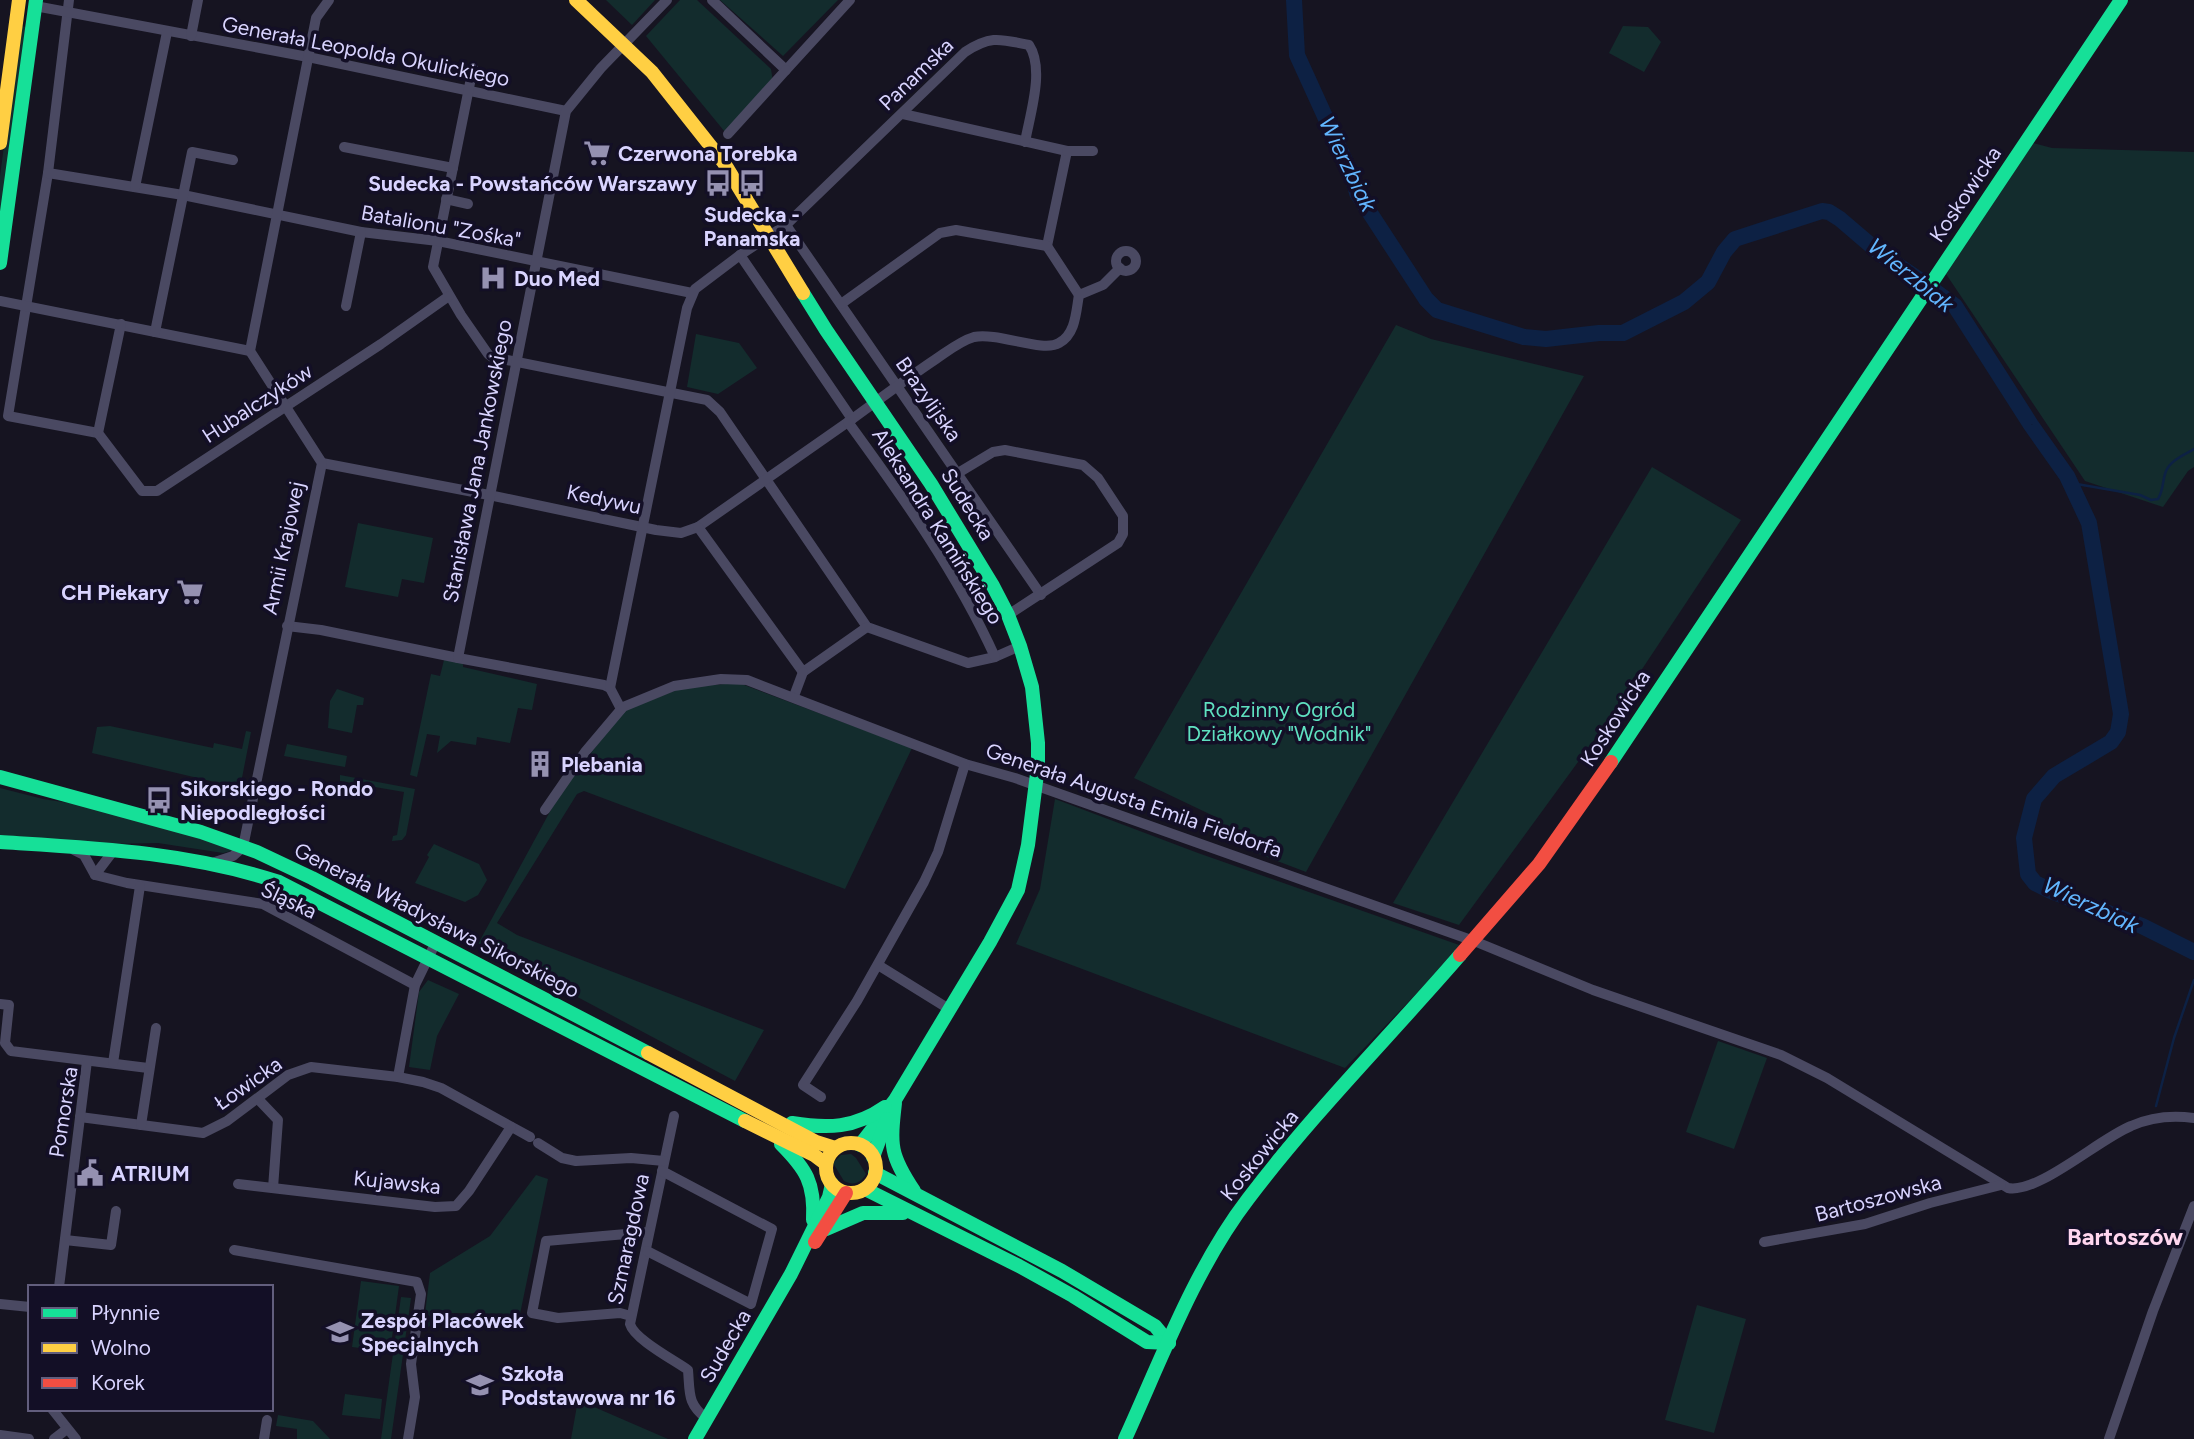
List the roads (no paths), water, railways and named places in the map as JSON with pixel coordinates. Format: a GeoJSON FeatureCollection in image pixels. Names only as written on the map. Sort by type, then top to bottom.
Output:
{"type":"FeatureCollection","features":[{"type":"Feature","properties":{"kind":"street"},"geometry":{"type":"LineString","coordinates":[[69,0],[48,173],[8,416],[98,433],[121,324]]}},
{"type":"Feature","properties":{"kind":"street"},"geometry":{"type":"LineString","coordinates":[[191,36],[198,0]]}},
{"type":"Feature","properties":{"kind":"street"},"geometry":{"type":"LineString","coordinates":[[0,301],[250,351],[316,18],[329,0]]}},
{"type":"Feature","properties":{"kind":"street","name":"Sudecka"},"geometry":{"type":"LineString","coordinates":[[576,0],[652,72],[706,138],[738,183],[826,330],[949,513],[1009,615],[1031,687],[1037,724],[1036,787],[1028,845],[1018,890],[895,1100],[860,1145]]}},
{"type":"Feature","properties":{"kind":"street","name":"Stanisława Jana Jankowskiego"},"geometry":{"type":"LineString","coordinates":[[458,659],[566,111],[601,68],[667,0]]}},
{"type":"Feature","properties":{"kind":"street"},"geometry":{"type":"LineString","coordinates":[[712,0],[786,69]]}},
{"type":"Feature","properties":{"kind":"street"},"geometry":{"type":"LineString","coordinates":[[727,134],[850,0]]}},
{"type":"Feature","properties":{"kind":"street","name":"Koskowicka"},"geometry":{"type":"LineString","coordinates":[[1125,1439],[1168,1343],[1212,1255],[1247,1200],[1539,864],[1603,774],[2121,0]]}},
{"type":"Feature","properties":{"kind":"street"},"geometry":{"type":"LineString","coordinates":[[0,143],[15,1]]}},
{"type":"Feature","properties":{"kind":"street"},"geometry":{"type":"LineString","coordinates":[[0,263],[36,3]]}},
{"type":"Feature","properties":{"kind":"street","name":"Generała Leopolda Okulickiego"},"geometry":{"type":"LineString","coordinates":[[36,3],[67,12],[308,57],[566,111]]}},
{"type":"Feature","properties":{"kind":"street"},"geometry":{"type":"LineString","coordinates":[[135,187],[167,32]]}},
{"type":"Feature","properties":{"kind":"street","name":"Panamska"},"geometry":{"type":"LineString","coordinates":[[692,293],[740,255],[786,225],[965,52],[981,41],[994,38],[1029,45],[1036,56],[1037,70],[1025,142]]}},
{"type":"Feature","properties":{"kind":"street"},"geometry":{"type":"LineString","coordinates":[[473,68],[433,267],[488,354],[492,357],[707,400],[713,404],[766,479],[867,627],[968,663],[995,657],[1020,646]]}},
{"type":"Feature","properties":{"kind":"street"},"geometry":{"type":"LineString","coordinates":[[903,114],[1067,151],[1093,151]]}},
{"type":"Feature","properties":{"kind":"street"},"geometry":{"type":"LineString","coordinates":[[344,147],[453,168]]}},
{"type":"Feature","properties":{"kind":"street"},"geometry":{"type":"LineString","coordinates":[[1067,151],[1047,246],[1079,295],[1103,285],[1120,268]]}},
{"type":"Feature","properties":{"kind":"street"},"geometry":{"type":"LineString","coordinates":[[155,332],[192,152],[233,160]]}},
{"type":"Feature","properties":{"kind":"street","name":"Batalionu \"Zośka\""},"geometry":{"type":"LineString","coordinates":[[48,173],[183,195],[361,232],[438,241],[692,293]]}},
{"type":"Feature","properties":{"kind":"street"},"geometry":{"type":"LineString","coordinates":[[446,199],[468,204]]}},
{"type":"Feature","properties":{"kind":"street","name":"Brazylijska"},"geometry":{"type":"LineString","coordinates":[[786,225],[1041,595]]}},
{"type":"Feature","properties":{"kind":"street"},"geometry":{"type":"LineString","coordinates":[[841,304],[940,233],[956,230],[1047,246]]}},
{"type":"Feature","properties":{"kind":"street"},"geometry":{"type":"LineString","coordinates":[[346,306],[361,232]]}},
{"type":"Feature","properties":{"kind":"street","name":"Aleksandra Kamińskiego"},"geometry":{"type":"LineString","coordinates":[[740,255],[903,499],[980,623],[995,657]]}},
{"type":"Feature","properties":{"kind":"street"},"geometry":{"type":"LineString","coordinates":[[610,688],[692,293]]}},
{"type":"Feature","properties":{"kind":"street","name":"Aleksandra Kamińskiego"},"geometry":{"type":"LineString","coordinates":[[850,421],[959,344],[972,338],[989,335],[1055,346],[1069,336],[1079,295]]}},
{"type":"Feature","properties":{"kind":"street","name":"Hubalczyków"},"geometry":{"type":"LineString","coordinates":[[98,433],[142,491],[157,491],[449,296]]}},
{"type":"Feature","properties":{"kind":"street","name":"Armii Krajowej"},"geometry":{"type":"LineString","coordinates":[[243,847],[322,463],[250,351]]}},
{"type":"Feature","properties":{"kind":"street","name":"Kedywu"},"geometry":{"type":"LineString","coordinates":[[322,463],[674,533],[698,527],[850,421]]}},
{"type":"Feature","properties":{"kind":"street"},"geometry":{"type":"LineString","coordinates":[[958,473],[993,452],[1005,450],[1083,464],[1098,478],[1123,516],[1123,534],[1118,543],[1009,615]]}},
{"type":"Feature","properties":{"kind":"street"},"geometry":{"type":"LineString","coordinates":[[698,527],[803,672]]}},
{"type":"Feature","properties":{"kind":"street"},"geometry":{"type":"LineString","coordinates":[[287,626],[321,630],[458,659],[604,685],[610,688],[621,709]]}},
{"type":"Feature","properties":{"kind":"street"},"geometry":{"type":"LineString","coordinates":[[794,696],[803,672],[867,627]]}},
{"type":"Feature","properties":{"kind":"street","name":"Generała Augusta Emila Fieldorfa"},"geometry":{"type":"LineString","coordinates":[[545,810],[585,752],[621,709],[674,686],[721,679],[747,680],[965,764],[1015,778],[1474,941],[1632,1004],[1781,1055],[1827,1078],[2001,1185]]}},
{"type":"Feature","properties":{"kind":"street"},"geometry":{"type":"LineString","coordinates":[[821,1097],[803,1085],[878,965],[938,852],[965,764]]}},
{"type":"Feature","properties":{"kind":"street","name":"Generała Władysława Sikorskiego"},"geometry":{"type":"LineString","coordinates":[[0,778],[201,832],[243,847],[312,878],[816,1142],[835,1148]]}},
{"type":"Feature","properties":{"kind":"street","name":"Generała Władysława Sikorskiego"},"geometry":{"type":"LineString","coordinates":[[0,842],[176,855],[215,862],[279,882],[774,1137],[810,1153],[826,1164]]}},
{"type":"Feature","properties":{"kind":"street"},"geometry":{"type":"LineString","coordinates":[[63,847],[84,855],[95,875],[114,850]]}},
{"type":"Feature","properties":{"kind":"street"},"geometry":{"type":"LineString","coordinates":[[215,862],[233,856],[243,847]]}},
{"type":"Feature","properties":{"kind":"street","name":"Śląska"},"geometry":{"type":"LineString","coordinates":[[95,875],[140,886],[263,904],[415,985]]}},
{"type":"Feature","properties":{"kind":"street","name":"Pomorska"},"geometry":{"type":"LineString","coordinates":[[59,1285],[87,1061],[113,1063],[140,886]]}},
{"type":"Feature","properties":{"kind":"street"},"geometry":{"type":"LineString","coordinates":[[398,1077],[415,985],[436,942]]}},
{"type":"Feature","properties":{"kind":"street"},"geometry":{"type":"LineString","coordinates":[[878,965],[949,1009]]}},
{"type":"Feature","properties":{"kind":"street"},"geometry":{"type":"LineString","coordinates":[[0,1004],[9,1005],[5,1044],[11,1051],[87,1061]]}},
{"type":"Feature","properties":{"kind":"street"},"geometry":{"type":"LineString","coordinates":[[141,1125],[156,1028]]}},
{"type":"Feature","properties":{"kind":"street"},"geometry":{"type":"LineString","coordinates":[[113,1063],[148,1068]]}},
{"type":"Feature","properties":{"kind":"street","name":"Łowicka"},"geometry":{"type":"LineString","coordinates":[[80,1117],[203,1133],[228,1121],[288,1075],[311,1067],[398,1077],[441,1088],[562,1158],[576,1161],[631,1158],[663,1166]]}},
{"type":"Feature","properties":{"kind":"street"},"geometry":{"type":"LineString","coordinates":[[258,1098],[278,1120],[273,1188]]}},
{"type":"Feature","properties":{"kind":"street"},"geometry":{"type":"LineString","coordinates":[[781,1122],[834,1129],[881,1111],[895,1100]]}},
{"type":"Feature","properties":{"kind":"street"},"geometry":{"type":"LineString","coordinates":[[895,1100],[890,1149],[898,1168],[914,1192]]}},
{"type":"Feature","properties":{"kind":"street","name":"Sudecka"},"geometry":{"type":"LineString","coordinates":[[873,1157],[895,1100]]}},
{"type":"Feature","properties":{"kind":"street","name":"Szmaragdowa"},"geometry":{"type":"LineString","coordinates":[[674,1116],[631,1315],[632,1330],[688,1370],[690,1398],[694,1409],[707,1419]]}},
{"type":"Feature","properties":{"kind":"street","name":"Bartoszowska"},"geometry":{"type":"LineString","coordinates":[[1764,1242],[1865,1224],[1930,1203],[2001,1185],[2016,1189],[2041,1181],[2093,1146],[2136,1124],[2161,1117],[2194,1118]]}},
{"type":"Feature","properties":{"kind":"street","name":"Kujawska"},"geometry":{"type":"LineString","coordinates":[[238,1184],[435,1207],[456,1206],[511,1127]]}},
{"type":"Feature","properties":{"kind":"street"},"geometry":{"type":"LineString","coordinates":[[774,1137],[802,1165],[810,1178],[817,1231],[868,1210],[914,1214]]}},
{"type":"Feature","properties":{"kind":"street"},"geometry":{"type":"LineString","coordinates":[[848,1143],[860,1145],[873,1157],[875,1173],[865,1189],[846,1193],[832,1184],[826,1164],[835,1148],[848,1143]]}},
{"type":"Feature","properties":{"kind":"street"},"geometry":{"type":"LineString","coordinates":[[646,1251],[657,1254],[751,1304],[772,1229],[663,1166]]}},
{"type":"Feature","properties":{"kind":"street"},"geometry":{"type":"LineString","coordinates":[[875,1173],[1062,1271],[1155,1326],[1168,1343]]}},
{"type":"Feature","properties":{"kind":"street","name":"Sudecka"},"geometry":{"type":"LineString","coordinates":[[817,1231],[832,1184]]}},
{"type":"Feature","properties":{"kind":"street"},"geometry":{"type":"LineString","coordinates":[[865,1189],[1030,1272],[1147,1342],[1168,1343]]}},
{"type":"Feature","properties":{"kind":"street","name":"Sudecka"},"geometry":{"type":"LineString","coordinates":[[695,1439],[817,1231],[846,1193]]}},
{"type":"Feature","properties":{"kind":"street"},"geometry":{"type":"LineString","coordinates":[[2109,1439],[2153,1311],[2194,1206]]}},
{"type":"Feature","properties":{"kind":"street"},"geometry":{"type":"LineString","coordinates":[[65,1240],[111,1244],[116,1211]]}},
{"type":"Feature","properties":{"kind":"street"},"geometry":{"type":"LineString","coordinates":[[631,1315],[620,1313],[558,1318],[532,1313],[546,1241],[649,1232]]}},
{"type":"Feature","properties":{"kind":"street"},"geometry":{"type":"LineString","coordinates":[[234,1250],[417,1282],[421,1294],[411,1364],[415,1397],[408,1439]]}},
{"type":"Feature","properties":{"kind":"street"},"geometry":{"type":"LineString","coordinates":[[0,1304],[28,1307]]}},
{"type":"Feature","properties":{"kind":"street"},"geometry":{"type":"LineString","coordinates":[[1155,1326],[1179,1321]]}},
{"type":"Feature","properties":{"kind":"street"},"geometry":{"type":"LineString","coordinates":[[1147,1342],[1156,1370]]}},
{"type":"Feature","properties":{"kind":"street"},"geometry":{"type":"LineString","coordinates":[[54,1411],[76,1439]]}},
{"type":"Feature","properties":{"kind":"street"},"geometry":{"type":"LineString","coordinates":[[264,1439],[267,1420]]}},
{"type":"Feature","properties":{"kind":"street"},"geometry":{"type":"LineString","coordinates":[[54,1439],[67,1429]]}},
{"type":"Feature","properties":{"kind":"street"},"geometry":{"type":"LineString","coordinates":[[0,1435],[29,1439]]}},
{"type":"Feature","properties":{"kind":"waterway","name":"Wierzbiak"},"geometry":{"type":"LineString","coordinates":[[1294,0],[1297,55],[1353,178],[1357,193],[1426,299],[1437,310],[1524,337],[1546,339],[1623,333],[1684,302],[1708,282],[1724,252],[1735,239],[1822,211],[1840,219],[1881,254],[1955,306],[2067,476],[2089,523],[2121,714],[2118,732],[2111,742],[2054,776],[2034,799],[2024,838],[2028,874],[2035,883],[2051,891],[2142,926],[2194,952]]}},
{"type":"Feature","properties":{"kind":"waterway"},"geometry":{"type":"LineString","coordinates":[[2071,483],[2140,495],[2151,500],[2158,499],[2168,467],[2194,449]]}},
{"type":"Feature","properties":{"kind":"waterway"},"geometry":{"type":"LineString","coordinates":[[2156,1106],[2174,1038],[2194,980]]}},
{"type":"Feature","properties":{"kind":"place","name":"Czerwona Torebka"},"geometry":{"type":"Point","coordinates":[597,153]}},
{"type":"Feature","properties":{"kind":"place","name":"Sudecka - Powstańców Warszawy"},"geometry":{"type":"Point","coordinates":[718,183]}},
{"type":"Feature","properties":{"kind":"place","name":"Sudecka - Panamska"},"geometry":{"type":"Point","coordinates":[752,183]}},
{"type":"Feature","properties":{"kind":"place","name":"Duo Med"},"geometry":{"type":"Point","coordinates":[493,278]}},
{"type":"Feature","properties":{"kind":"place","name":"CH Piekary"},"geometry":{"type":"Point","coordinates":[190,592]}},
{"type":"Feature","properties":{"kind":"place","name":"Plebania"},"geometry":{"type":"Point","coordinates":[540,764]}},
{"type":"Feature","properties":{"kind":"place","name":"Sikorskiego - Rondo Niepodległości"},"geometry":{"type":"Point","coordinates":[159,800]}},
{"type":"Feature","properties":{"kind":"place","name":"ATRIUM"},"geometry":{"type":"Point","coordinates":[90,1173]}},
{"type":"Feature","properties":{"kind":"place","name":"Zespół Placówek Specjalnych"},"geometry":{"type":"Point","coordinates":[340,1332]}},
{"type":"Feature","properties":{"kind":"place","name":"Szkoła Podstawowa nr 16"},"geometry":{"type":"Point","coordinates":[480,1385]}},
{"type":"Feature","properties":{"kind":"district","name":"Bartoszów"},"geometry":{"type":"Point","coordinates":[2125,1236]}},
{"type":"Feature","properties":{"kind":"park label","name":"Rodzinny Ogród Działkowy \"Wodnik\""},"geometry":{"type":"Point","coordinates":[1279,721]}}]}
